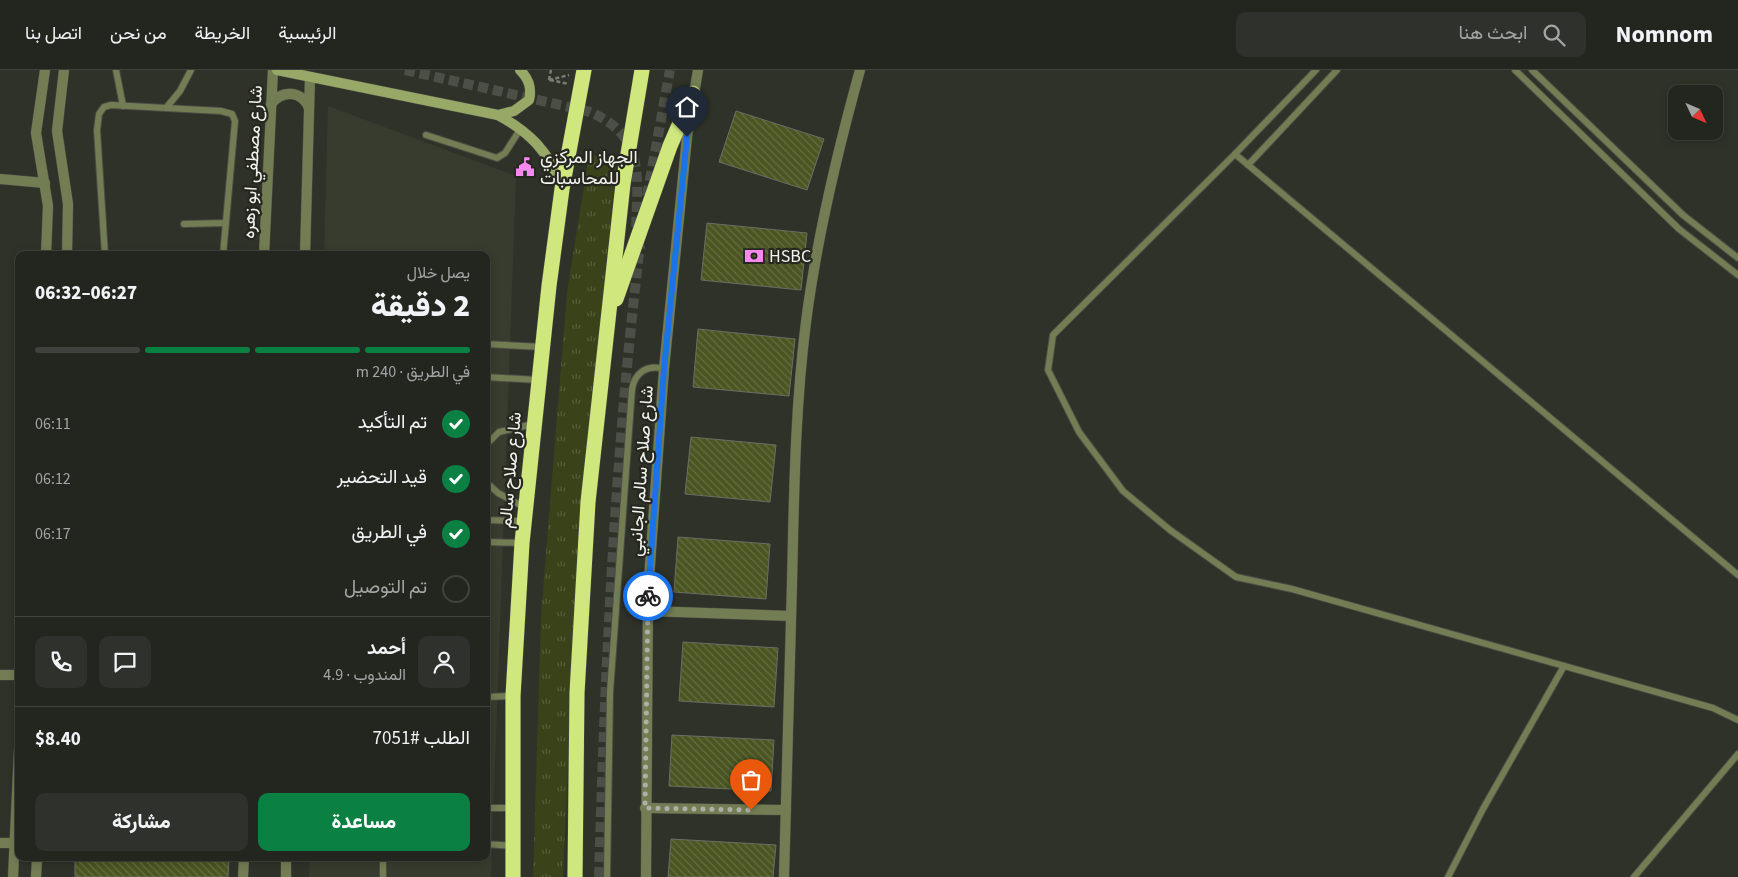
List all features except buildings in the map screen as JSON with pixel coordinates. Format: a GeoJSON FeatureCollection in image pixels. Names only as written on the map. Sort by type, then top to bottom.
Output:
{"type":"FeatureCollection","features":[{"type":"Feature","properties":{"kind":"highway"},"geometry":{"type":"LineString","coordinates":[[575,877],[576,738],[581,600],[593,444],[623,184],[642,70]]}},
{"type":"Feature","properties":{"kind":"highway","name":"شارع صلاح سالم"},"geometry":{"type":"LineString","coordinates":[[513,877],[513,696],[524,514],[538,380],[562,189],[583,71]]}},
{"type":"Feature","properties":{"kind":"highway"},"geometry":{"type":"LineString","coordinates":[[607,326],[670,146],[694,93]]}},
{"type":"Feature","properties":{"kind":"main road"},"geometry":{"type":"LineString","coordinates":[[275,70],[498,115],[521,128],[535,140],[555,170],[562,189]]}},
{"type":"Feature","properties":{"kind":"main road"},"geometry":{"type":"LineString","coordinates":[[498,115],[514,111],[529,100],[530,85],[520,70]]}},
{"type":"Feature","properties":{"kind":"street"},"geometry":{"type":"LineString","coordinates":[[45,70],[36,133],[48,206],[46,251]]}},
{"type":"Feature","properties":{"kind":"street"},"geometry":{"type":"LineString","coordinates":[[64,70],[57,131],[68,204],[67,251]]}},
{"type":"Feature","properties":{"kind":"street","name":"شارع مصطفي ابو زهره"},"geometry":{"type":"LineString","coordinates":[[264,251],[275,70]]}},
{"type":"Feature","properties":{"kind":"street"},"geometry":{"type":"LineString","coordinates":[[784,877],[796,434],[806,322],[832,176],[860,70]]}},
{"type":"Feature","properties":{"kind":"street","name":"شارع صلاح سالم الجانبي"},"geometry":{"type":"LineString","coordinates":[[646,877],[645,808],[648,611],[664,369],[687,137],[694,93],[700,72]]}},
{"type":"Feature","properties":{"kind":"street"},"geometry":{"type":"LineString","coordinates":[[305,251],[310,77]]}},
{"type":"Feature","properties":{"kind":"street"},"geometry":{"type":"LineString","coordinates":[[272,104],[280,95],[293,94],[303,99],[309,109]]}},
{"type":"Feature","properties":{"kind":"street"},"geometry":{"type":"LineString","coordinates":[[0,179],[45,183]]}},
{"type":"Feature","properties":{"kind":"street"},"geometry":{"type":"LineString","coordinates":[[648,611],[791,616]]}},
{"type":"Feature","properties":{"kind":"street"},"geometry":{"type":"LineString","coordinates":[[0,674],[15,675]]}},
{"type":"Feature","properties":{"kind":"street"},"geometry":{"type":"LineString","coordinates":[[645,808],[786,810]]}},
{"type":"Feature","properties":{"kind":"street"},"geometry":{"type":"LineString","coordinates":[[12,877],[15,824]]}},
{"type":"Feature","properties":{"kind":"street"},"geometry":{"type":"LineString","coordinates":[[0,843],[14,843]]}},
{"type":"Feature","properties":{"kind":"street"},"geometry":{"type":"LineString","coordinates":[[575,856],[580,877]]}},
{"type":"Feature","properties":{"kind":"street"},"geometry":{"type":"LineString","coordinates":[[36,877],[37,861]]}},
{"type":"Feature","properties":{"kind":"street"},"geometry":{"type":"LineString","coordinates":[[244,861],[244,877]]}},
{"type":"Feature","properties":{"kind":"street"},"geometry":{"type":"LineString","coordinates":[[286,861],[286,877]]}},
{"type":"Feature","properties":{"kind":"lane"},"geometry":{"type":"LineString","coordinates":[[116,70],[123,106]]}},
{"type":"Feature","properties":{"kind":"lane"},"geometry":{"type":"LineString","coordinates":[[166,108],[180,91],[191,70]]}},
{"type":"Feature","properties":{"kind":"lane"},"geometry":{"type":"LineString","coordinates":[[1316,70],[1235,154],[1053,335],[1048,370],[1079,432],[1123,491],[1170,530],[1236,577],[1292,589],[1713,708],[1738,720]]}},
{"type":"Feature","properties":{"kind":"lane"},"geometry":{"type":"LineString","coordinates":[[1248,165],[1337,70]]}},
{"type":"Feature","properties":{"kind":"lane"},"geometry":{"type":"LineString","coordinates":[[1515,70],[1679,229],[1738,275]]}},
{"type":"Feature","properties":{"kind":"lane"},"geometry":{"type":"LineString","coordinates":[[1532,70],[1682,215],[1738,258]]}},
{"type":"Feature","properties":{"kind":"lane"},"geometry":{"type":"LineString","coordinates":[[105,251],[97,130],[99,114],[104,107],[123,106],[221,111],[232,114],[235,121],[223,251]]}},
{"type":"Feature","properties":{"kind":"lane"},"geometry":{"type":"LineString","coordinates":[[426,135],[497,158],[505,153],[521,128]]}},
{"type":"Feature","properties":{"kind":"lane"},"geometry":{"type":"LineString","coordinates":[[1235,154],[1738,575]]}},
{"type":"Feature","properties":{"kind":"lane"},"geometry":{"type":"LineString","coordinates":[[184,224],[226,223]]}},
{"type":"Feature","properties":{"kind":"lane"},"geometry":{"type":"LineString","coordinates":[[490,344],[542,347]]}},
{"type":"Feature","properties":{"kind":"lane"},"geometry":{"type":"LineString","coordinates":[[608,877],[610,692],[632,389],[635,378],[643,371],[654,367],[664,369]]}},
{"type":"Feature","properties":{"kind":"lane"},"geometry":{"type":"LineString","coordinates":[[490,377],[538,380]]}},
{"type":"Feature","properties":{"kind":"lane"},"geometry":{"type":"LineString","coordinates":[[490,441],[499,432],[533,424]]}},
{"type":"Feature","properties":{"kind":"lane"},"geometry":{"type":"LineString","coordinates":[[490,486],[524,514]]}},
{"type":"Feature","properties":{"kind":"lane"},"geometry":{"type":"LineString","coordinates":[[490,519],[524,514]]}},
{"type":"Feature","properties":{"kind":"lane"},"geometry":{"type":"LineString","coordinates":[[490,542],[522,543]]}},
{"type":"Feature","properties":{"kind":"lane"},"geometry":{"type":"LineString","coordinates":[[1448,877],[1483,809],[1564,666]]}},
{"type":"Feature","properties":{"kind":"lane"},"geometry":{"type":"LineString","coordinates":[[490,697],[513,696]]}},
{"type":"Feature","properties":{"kind":"lane"},"geometry":{"type":"LineString","coordinates":[[1634,877],[1738,754]]}},
{"type":"Feature","properties":{"kind":"lane"},"geometry":{"type":"LineString","coordinates":[[490,808],[512,808]]}},
{"type":"Feature","properties":{"kind":"lane"},"geometry":{"type":"LineString","coordinates":[[490,844],[513,846]]}},
{"type":"Feature","properties":{"kind":"lane"},"geometry":{"type":"LineString","coordinates":[[383,861],[383,877]]}},
{"type":"Feature","properties":{"kind":"path"},"geometry":{"type":"LineString","coordinates":[[549,80],[551,70]]}},
{"type":"Feature","properties":{"kind":"path"},"geometry":{"type":"LineString","coordinates":[[549,80],[583,71]]}},
{"type":"Feature","properties":{"kind":"path"},"geometry":{"type":"LineString","coordinates":[[549,80],[572,85]]}},
{"type":"Feature","properties":{"kind":"shaded area"},"geometry":{"type":"Polygon","coordinates":[[[328,106],[516,176],[491,877],[309,877],[310,861],[490,861],[490,251],[324,251],[328,106]]]}},
{"type":"Feature","properties":{"kind":"green space"},"geometry":{"type":"Polygon","coordinates":[[[589,155],[617,159],[578,541],[563,877],[533,877],[541,615],[567,292],[589,155]]]}},
{"type":"Feature","properties":{"kind":"tunnel"},"geometry":{"type":"LineString","coordinates":[[405,70],[587,111],[606,121],[620,132],[629,145],[634,160],[637,176],[636,232]]}},
{"type":"Feature","properties":{"kind":"tunnel"},"geometry":{"type":"LineString","coordinates":[[647,196],[670,70]]}},
{"type":"Feature","properties":{"kind":"tunnel"},"geometry":{"type":"LineString","coordinates":[[599,877],[612,560],[624,402],[640,245]]}},
{"type":"Feature","properties":{"kind":"way so far"},"geometry":{"type":"LineString","coordinates":[[648,596],[645,808],[751,810]]}},
{"type":"Feature","properties":{"kind":"place","name":"الجهاز المركزي للمحاسبات"},"geometry":{"type":"Point","coordinates":[525,167]}},
{"type":"Feature","properties":{"kind":"place","name":"HSBC"},"geometry":{"type":"Point","coordinates":[754,256]}},
{"type":"Feature","properties":{"kind":"route"},"geometry":{"type":"LineString","coordinates":[[648,596],[664,369],[687,137]]}}]}
